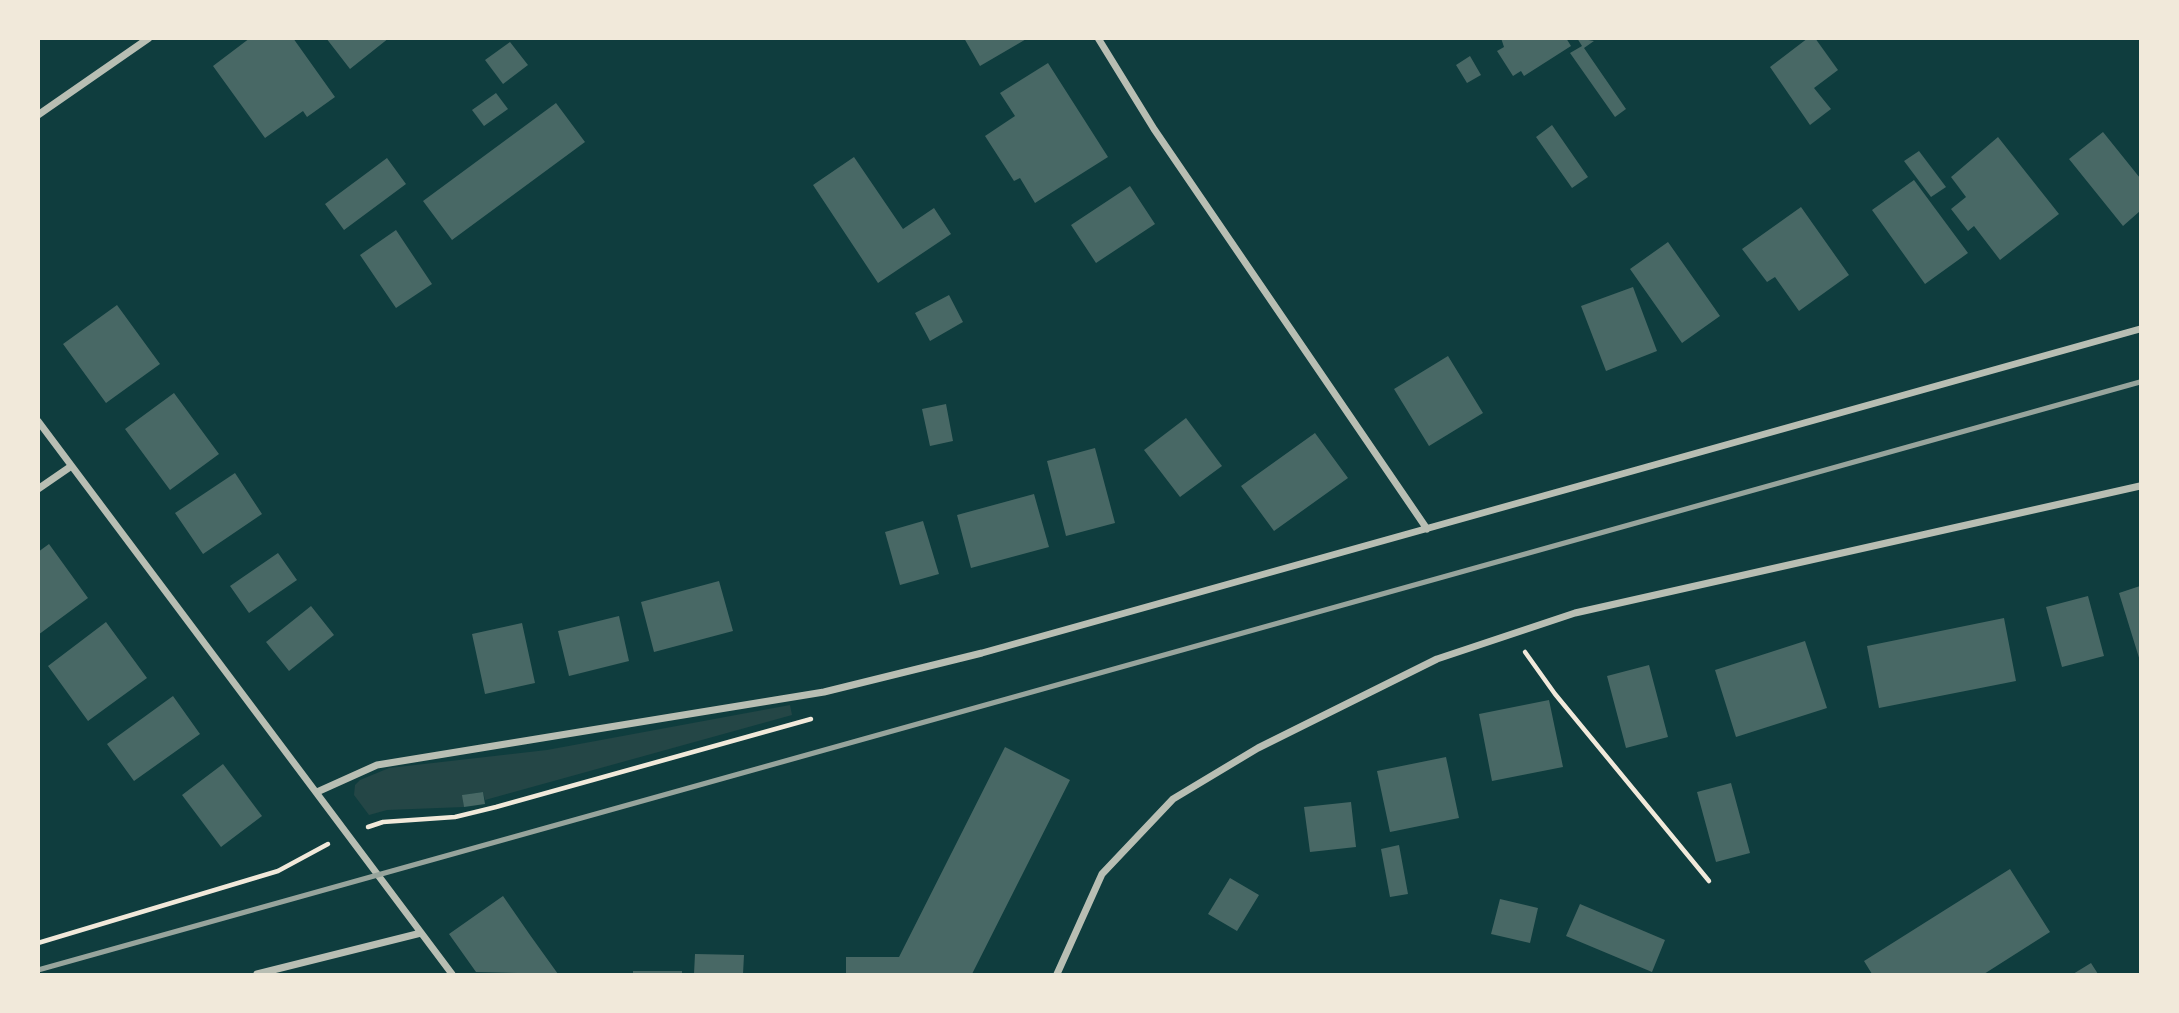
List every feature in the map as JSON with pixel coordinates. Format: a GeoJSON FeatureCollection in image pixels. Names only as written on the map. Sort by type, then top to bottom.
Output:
{"type":"FeatureCollection","features":[{"type":"Feature","properties":{"kind":"street"},"geometry":{"type":"LineString","coordinates":[[38,115],[149,38]]}},
{"type":"Feature","properties":{"kind":"street"},"geometry":{"type":"LineString","coordinates":[[1098,38],[1154,130],[1427,529]]}},
{"type":"Feature","properties":{"kind":"street"},"geometry":{"type":"LineString","coordinates":[[317,792],[377,765],[824,692],[982,653],[2140,329]]}},
{"type":"Feature","properties":{"kind":"street"},"geometry":{"type":"LineString","coordinates":[[38,421],[69,467],[317,792],[452,975]]}},
{"type":"Feature","properties":{"kind":"street"},"geometry":{"type":"LineString","coordinates":[[38,489],[69,467]]}},
{"type":"Feature","properties":{"kind":"street"},"geometry":{"type":"LineString","coordinates":[[1057,975],[1102,874],[1173,799],[1258,748],[1425,665],[1575,613],[2140,486]]}},
{"type":"Feature","properties":{"kind":"street"},"geometry":{"type":"LineString","coordinates":[[257,975],[421,933]]}},
{"type":"Feature","properties":{"kind":"path"},"geometry":{"type":"LineString","coordinates":[[1514,633],[1555,694],[1709,881]]}},
{"type":"Feature","properties":{"kind":"path"},"geometry":{"type":"LineString","coordinates":[[38,943],[278,872],[348,834],[383,822],[455,817],[496,807]]}},
{"type":"Feature","properties":{"kind":"shaded area"},"geometry":{"type":"Polygon","coordinates":[[[790,705],[792,715],[485,800],[483,792],[463,795],[464,807],[387,810],[369,815],[354,795],[355,785],[360,780],[389,768],[547,750],[790,705]]]}},
{"type":"Feature","properties":{"kind":"building"},"geometry":{"type":"Polygon","coordinates":[[[250,38],[293,38],[335,97],[307,117],[303,111],[265,138],[213,66],[250,38]]]}},
{"type":"Feature","properties":{"kind":"building"},"geometry":{"type":"Polygon","coordinates":[[[326,38],[389,38],[350,69],[326,38]]]}},
{"type":"Feature","properties":{"kind":"building"},"geometry":{"type":"Polygon","coordinates":[[[964,38],[1028,38],[980,66],[964,38]]]}},
{"type":"Feature","properties":{"kind":"building"},"geometry":{"type":"Polygon","coordinates":[[[1501,38],[1566,38],[1571,46],[1524,76],[1521,71],[1513,76],[1497,51],[1504,47],[1501,38]]]}},
{"type":"Feature","properties":{"kind":"building"},"geometry":{"type":"Polygon","coordinates":[[[1577,38],[1594,41],[1584,48],[1626,109],[1615,117],[1570,53],[1582,46],[1577,38]]]}},
{"type":"Feature","properties":{"kind":"building"},"geometry":{"type":"Polygon","coordinates":[[[1808,38],[1815,38],[1838,70],[1814,88],[1831,109],[1810,125],[1770,67],[1808,38]]]}},
{"type":"Feature","properties":{"kind":"building"},"geometry":{"type":"Polygon","coordinates":[[[510,42],[528,65],[503,84],[485,60],[510,42]]]}},
{"type":"Feature","properties":{"kind":"building"},"geometry":{"type":"Polygon","coordinates":[[[1470,56],[1481,75],[1467,83],[1456,65],[1470,56]]]}},
{"type":"Feature","properties":{"kind":"building"},"geometry":{"type":"Polygon","coordinates":[[[1048,63],[1108,157],[1035,203],[1020,178],[1014,181],[985,136],[1015,116],[1000,93],[1048,63]]]}},
{"type":"Feature","properties":{"kind":"building"},"geometry":{"type":"Polygon","coordinates":[[[496,93],[508,109],[484,126],[472,110],[496,93]]]}},
{"type":"Feature","properties":{"kind":"building"},"geometry":{"type":"Polygon","coordinates":[[[556,103],[585,142],[452,240],[423,201],[556,103]]]}},
{"type":"Feature","properties":{"kind":"building"},"geometry":{"type":"Polygon","coordinates":[[[1552,125],[1588,177],[1572,188],[1536,137],[1552,125]]]}},
{"type":"Feature","properties":{"kind":"building"},"geometry":{"type":"Polygon","coordinates":[[[2103,132],[2140,178],[2140,211],[2123,226],[2069,159],[2103,132]]]}},
{"type":"Feature","properties":{"kind":"building"},"geometry":{"type":"Polygon","coordinates":[[[1998,137],[2059,214],[2000,260],[1974,226],[1968,231],[1951,209],[1966,197],[1951,177],[1998,137]]]}},
{"type":"Feature","properties":{"kind":"building"},"geometry":{"type":"Polygon","coordinates":[[[1919,151],[1946,187],[1931,197],[1904,161],[1919,151]]]}},
{"type":"Feature","properties":{"kind":"building"},"geometry":{"type":"Polygon","coordinates":[[[854,157],[903,229],[934,208],[951,234],[878,283],[813,185],[854,157]]]}},
{"type":"Feature","properties":{"kind":"building"},"geometry":{"type":"Polygon","coordinates":[[[387,158],[406,184],[344,230],[325,204],[387,158]]]}},
{"type":"Feature","properties":{"kind":"building"},"geometry":{"type":"Polygon","coordinates":[[[1914,180],[1968,253],[1925,284],[1872,210],[1914,180]]]}},
{"type":"Feature","properties":{"kind":"building"},"geometry":{"type":"Polygon","coordinates":[[[1130,186],[1155,224],[1096,263],[1071,225],[1130,186]]]}},
{"type":"Feature","properties":{"kind":"building"},"geometry":{"type":"Polygon","coordinates":[[[1801,207],[1849,275],[1799,311],[1775,277],[1767,282],[1742,249],[1801,207]]]}},
{"type":"Feature","properties":{"kind":"building"},"geometry":{"type":"Polygon","coordinates":[[[396,230],[432,284],[396,308],[360,255],[396,230]]]}},
{"type":"Feature","properties":{"kind":"building"},"geometry":{"type":"Polygon","coordinates":[[[1668,242],[1720,316],[1682,343],[1630,269],[1668,242]]]}},
{"type":"Feature","properties":{"kind":"building"},"geometry":{"type":"Polygon","coordinates":[[[1633,287],[1657,351],[1606,371],[1581,306],[1633,287]]]}},
{"type":"Feature","properties":{"kind":"building"},"geometry":{"type":"Polygon","coordinates":[[[949,295],[963,322],[930,341],[915,313],[949,295]]]}},
{"type":"Feature","properties":{"kind":"building"},"geometry":{"type":"Polygon","coordinates":[[[117,305],[160,364],[106,403],[63,344],[117,305]]]}},
{"type":"Feature","properties":{"kind":"building"},"geometry":{"type":"Polygon","coordinates":[[[1448,356],[1483,413],[1429,446],[1394,389],[1448,356]]]}},
{"type":"Feature","properties":{"kind":"building"},"geometry":{"type":"Polygon","coordinates":[[[174,393],[219,454],[170,490],[125,429],[174,393]]]}},
{"type":"Feature","properties":{"kind":"building"},"geometry":{"type":"Polygon","coordinates":[[[946,404],[953,441],[930,446],[922,409],[946,404]]]}},
{"type":"Feature","properties":{"kind":"building"},"geometry":{"type":"Polygon","coordinates":[[[1186,418],[1222,466],[1180,497],[1144,450],[1186,418]]]}},
{"type":"Feature","properties":{"kind":"building"},"geometry":{"type":"Polygon","coordinates":[[[1315,433],[1348,478],[1274,531],[1241,486],[1315,433]]]}},
{"type":"Feature","properties":{"kind":"building"},"geometry":{"type":"Polygon","coordinates":[[[1095,448],[1115,523],[1066,536],[1047,461],[1095,448]]]}},
{"type":"Feature","properties":{"kind":"building"},"geometry":{"type":"Polygon","coordinates":[[[235,473],[262,514],[203,554],[175,513],[235,473]]]}},
{"type":"Feature","properties":{"kind":"building"},"geometry":{"type":"Polygon","coordinates":[[[1034,494],[1049,547],[971,568],[957,515],[1034,494]]]}},
{"type":"Feature","properties":{"kind":"building"},"geometry":{"type":"Polygon","coordinates":[[[923,521],[939,574],[900,585],[885,532],[923,521]]]}},
{"type":"Feature","properties":{"kind":"building"},"geometry":{"type":"Polygon","coordinates":[[[49,544],[88,598],[38,635],[38,552],[49,544]]]}},
{"type":"Feature","properties":{"kind":"building"},"geometry":{"type":"Polygon","coordinates":[[[278,553],[297,580],[249,613],[230,586],[278,553]]]}},
{"type":"Feature","properties":{"kind":"building"},"geometry":{"type":"Polygon","coordinates":[[[719,581],[733,631],[654,652],[641,602],[719,581]]]}},
{"type":"Feature","properties":{"kind":"building"},"geometry":{"type":"Polygon","coordinates":[[[2140,586],[2140,661],[2119,593],[2140,586]]]}},
{"type":"Feature","properties":{"kind":"building"},"geometry":{"type":"Polygon","coordinates":[[[2088,596],[2104,656],[2062,667],[2046,607],[2088,596]]]}},
{"type":"Feature","properties":{"kind":"building"},"geometry":{"type":"Polygon","coordinates":[[[311,606],[334,635],[289,671],[266,642],[311,606]]]}},
{"type":"Feature","properties":{"kind":"building"},"geometry":{"type":"Polygon","coordinates":[[[619,616],[629,661],[569,676],[558,631],[619,616]]]}},
{"type":"Feature","properties":{"kind":"building"},"geometry":{"type":"Polygon","coordinates":[[[2004,618],[2016,681],[1879,708],[1867,646],[2004,618]]]}},
{"type":"Feature","properties":{"kind":"building"},"geometry":{"type":"Polygon","coordinates":[[[106,622],[147,678],[88,721],[48,666],[106,622]]]}},
{"type":"Feature","properties":{"kind":"building"},"geometry":{"type":"Polygon","coordinates":[[[522,623],[535,683],[485,694],[472,634],[522,623]]]}},
{"type":"Feature","properties":{"kind":"building"},"geometry":{"type":"Polygon","coordinates":[[[1805,641],[1827,708],[1736,737],[1715,670],[1805,641]]]}},
{"type":"Feature","properties":{"kind":"building"},"geometry":{"type":"Polygon","coordinates":[[[1649,665],[1668,737],[1626,748],[1607,676],[1649,665]]]}},
{"type":"Feature","properties":{"kind":"building"},"geometry":{"type":"Polygon","coordinates":[[[173,696],[200,734],[134,781],[107,744],[173,696]]]}},
{"type":"Feature","properties":{"kind":"building"},"geometry":{"type":"Polygon","coordinates":[[[1549,700],[1563,767],[1492,781],[1479,714],[1549,700]]]}},
{"type":"Feature","properties":{"kind":"building"},"geometry":{"type":"Polygon","coordinates":[[[1005,747],[1070,780],[972,974],[846,974],[846,957],[899,957],[1005,747]]]}},
{"type":"Feature","properties":{"kind":"building"},"geometry":{"type":"Polygon","coordinates":[[[1446,757],[1459,818],[1390,832],[1377,771],[1446,757]]]}},
{"type":"Feature","properties":{"kind":"building"},"geometry":{"type":"Polygon","coordinates":[[[223,764],[262,816],[221,847],[182,795],[223,764]]]}},
{"type":"Feature","properties":{"kind":"building"},"geometry":{"type":"Polygon","coordinates":[[[1731,783],[1750,853],[1716,862],[1697,792],[1731,783]]]}},
{"type":"Feature","properties":{"kind":"building"},"geometry":{"type":"Polygon","coordinates":[[[483,792],[485,804],[464,807],[462,795],[483,792]]]}},
{"type":"Feature","properties":{"kind":"building"},"geometry":{"type":"Polygon","coordinates":[[[1351,802],[1356,847],[1310,852],[1304,807],[1351,802]]]}},
{"type":"Feature","properties":{"kind":"building"},"geometry":{"type":"Polygon","coordinates":[[[1399,845],[1408,894],[1390,897],[1381,849],[1399,845]]]}},
{"type":"Feature","properties":{"kind":"building"},"geometry":{"type":"Polygon","coordinates":[[[2010,869],[2050,932],[1984,974],[1872,974],[1864,961],[2010,869]]]}},
{"type":"Feature","properties":{"kind":"building"},"geometry":{"type":"Polygon","coordinates":[[[1230,878],[1259,895],[1237,931],[1208,914],[1230,878]]]}},
{"type":"Feature","properties":{"kind":"building"},"geometry":{"type":"Polygon","coordinates":[[[503,896],[558,974],[476,972],[449,934],[503,896]]]}},
{"type":"Feature","properties":{"kind":"building"},"geometry":{"type":"Polygon","coordinates":[[[1500,899],[1538,908],[1530,943],[1491,934],[1500,899]]]}},
{"type":"Feature","properties":{"kind":"building"},"geometry":{"type":"Polygon","coordinates":[[[1580,904],[1665,940],[1652,972],[1566,936],[1580,904]]]}},
{"type":"Feature","properties":{"kind":"building"},"geometry":{"type":"Polygon","coordinates":[[[695,954],[744,955],[743,974],[694,974],[695,954]]]}},
{"type":"Feature","properties":{"kind":"building"},"geometry":{"type":"Polygon","coordinates":[[[2091,963],[2098,974],[2073,974],[2091,963]]]}},
{"type":"Feature","properties":{"kind":"building"},"geometry":{"type":"Polygon","coordinates":[[[633,971],[682,971],[682,974],[633,974],[633,971]]]}},
{"type":"Feature","properties":{"kind":"railway"},"geometry":{"type":"LineString","coordinates":[[38,970],[2140,382]]}}]}
